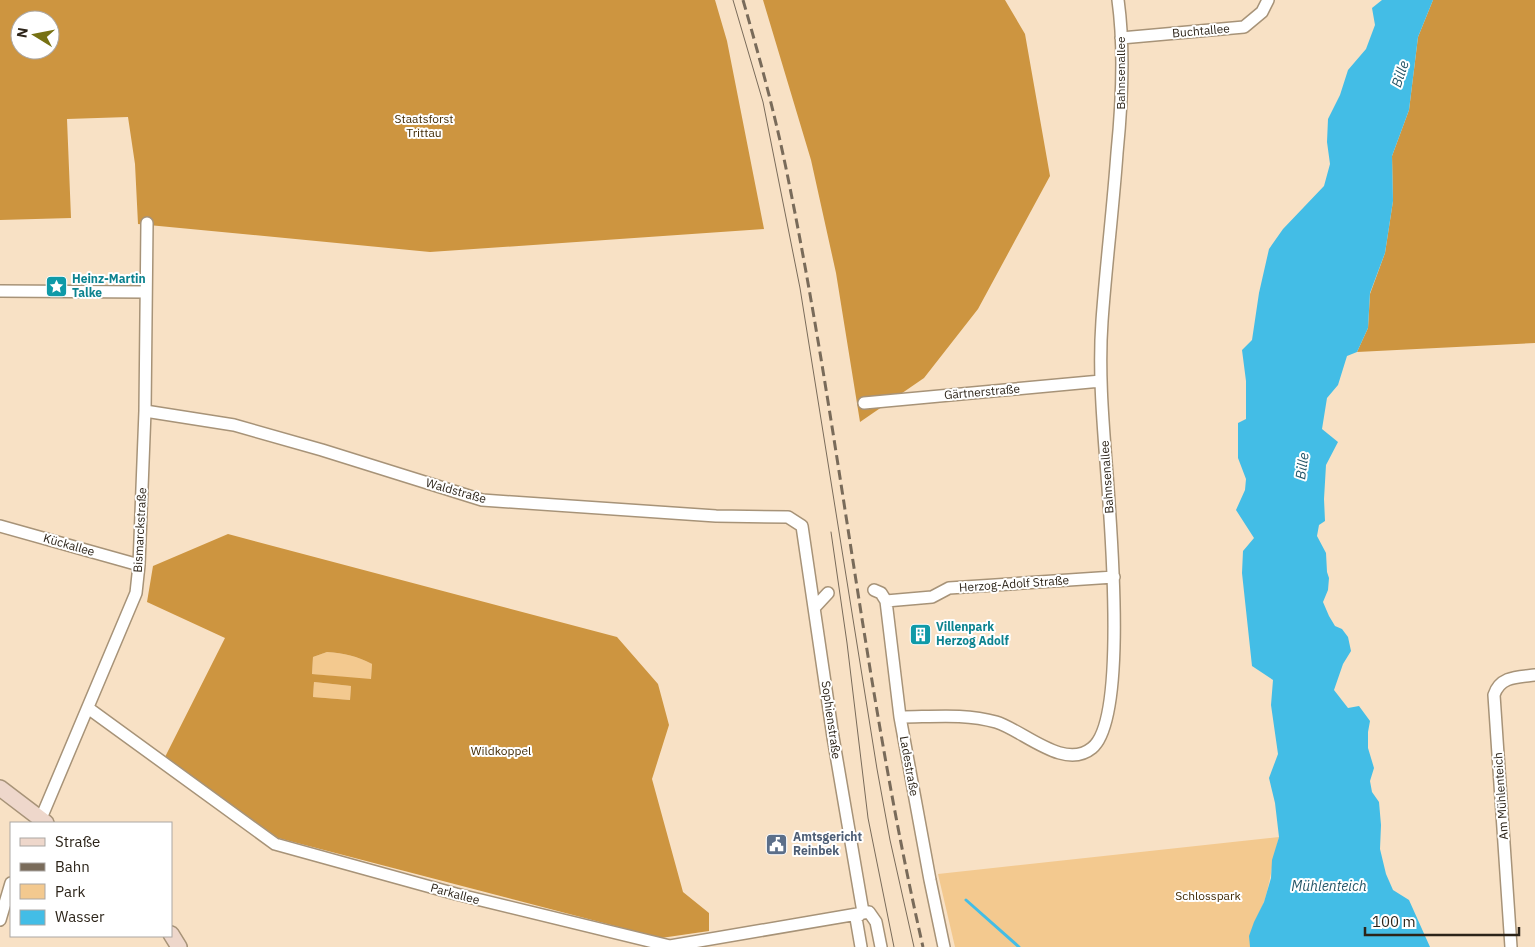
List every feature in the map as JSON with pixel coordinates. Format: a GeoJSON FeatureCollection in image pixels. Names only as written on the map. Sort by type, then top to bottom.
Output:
{"type":"FeatureCollection","features":[{"type":"Feature","properties":{"kind":"main road"},"geometry":{"type":"LineString","coordinates":[[0,788],[42,822]]}},
{"type":"Feature","properties":{"kind":"main road"},"geometry":{"type":"LineString","coordinates":[[172,936],[179,947]]}},
{"type":"Feature","properties":{"kind":"street","name":"Bahnsenallee"},"geometry":{"type":"LineString","coordinates":[[900,717],[968,716],[997,722],[1051,750],[1069,755],[1083,753],[1094,747],[1101,736],[1106,722],[1111,693],[1114,577],[1100,381],[1102,323],[1121,116],[1121,38],[1118,0]]}},
{"type":"Feature","properties":{"kind":"street","name":"Buchtallee"},"geometry":{"type":"LineString","coordinates":[[1121,38],[1244,27],[1262,12],[1268,0]]}},
{"type":"Feature","properties":{"kind":"street","name":"Bismarckstraße"},"geometry":{"type":"LineString","coordinates":[[42,822],[136,593],[139,565],[145,411],[147,223]]}},
{"type":"Feature","properties":{"kind":"street"},"geometry":{"type":"LineString","coordinates":[[0,291],[146,292]]}},
{"type":"Feature","properties":{"kind":"street","name":"Gärtnerstraße"},"geometry":{"type":"LineString","coordinates":[[864,403],[1100,381]]}},
{"type":"Feature","properties":{"kind":"street","name":"Waldstraße"},"geometry":{"type":"LineString","coordinates":[[145,411],[243,428],[482,500],[716,516],[788,517],[802,526]]}},
{"type":"Feature","properties":{"kind":"street","name":"Kückallee"},"geometry":{"type":"LineString","coordinates":[[0,526],[139,565]]}},
{"type":"Feature","properties":{"kind":"street","name":"Sophienstraße"},"geometry":{"type":"LineString","coordinates":[[802,526],[833,737],[863,912],[856,918],[861,947]]}},
{"type":"Feature","properties":{"kind":"street","name":"Herzog-Adolf Straße"},"geometry":{"type":"LineString","coordinates":[[886,601],[932,597],[949,588],[1114,577]]}},
{"type":"Feature","properties":{"kind":"street"},"geometry":{"type":"LineString","coordinates":[[874,590],[881,593],[886,601]]}},
{"type":"Feature","properties":{"kind":"street"},"geometry":{"type":"LineString","coordinates":[[815,607],[828,593]]}},
{"type":"Feature","properties":{"kind":"street","name":"Ladestraße"},"geometry":{"type":"LineString","coordinates":[[886,601],[900,717],[944,947]]}},
{"type":"Feature","properties":{"kind":"street","name":"Am Mühlenteich"},"geometry":{"type":"LineString","coordinates":[[1511,947],[1494,695],[1497,686],[1505,680],[1535,675]]}},
{"type":"Feature","properties":{"kind":"street","name":"Parkallee"},"geometry":{"type":"LineString","coordinates":[[88,708],[275,844],[465,897],[670,946],[863,912]]}},
{"type":"Feature","properties":{"kind":"street"},"geometry":{"type":"LineString","coordinates":[[0,920],[10,886]]}},
{"type":"Feature","properties":{"kind":"street"},"geometry":{"type":"LineString","coordinates":[[863,912],[869,912],[876,922],[881,947]]}},
{"type":"Feature","properties":{"kind":"green space","name":"Staatsforst Trittau"},"geometry":{"type":"Polygon","coordinates":[[[0,0],[715,0],[727,41],[764,229],[430,252],[138,224],[135,164],[128,117],[67,119],[71,218],[0,220],[0,0]]]}},
{"type":"Feature","properties":{"kind":"green space"},"geometry":{"type":"Polygon","coordinates":[[[763,0],[1005,0],[1025,34],[1050,176],[978,309],[924,378],[860,422],[836,273],[811,160],[763,0]]]}},
{"type":"Feature","properties":{"kind":"green space"},"geometry":{"type":"Polygon","coordinates":[[[1433,0],[1535,0],[1535,343],[1357,352],[1368,328],[1370,294],[1385,253],[1393,201],[1392,156],[1409,110],[1418,37],[1433,0]]]}},
{"type":"Feature","properties":{"kind":"green space","name":"Wildkoppel"},"geometry":{"type":"Polygon","coordinates":[[[228,534],[617,637],[658,684],[669,725],[652,779],[683,892],[709,913],[709,931],[661,938],[278,838],[165,757],[225,638],[147,602],[153,566],[228,534]],[[327,652],[313,657],[312,674],[371,679],[372,664],[350,655],[327,652]],[[314,682],[313,697],[350,700],[351,686],[314,682]]]}},
{"type":"Feature","properties":{"kind":"green space"},"geometry":{"type":"Polygon","coordinates":[[[327,652],[350,655],[372,664],[371,680],[312,674],[313,657],[327,652]]]}},
{"type":"Feature","properties":{"kind":"green space"},"geometry":{"type":"Polygon","coordinates":[[[314,682],[351,686],[350,700],[313,697],[314,682]]]}},
{"type":"Feature","properties":{"kind":"green space","name":"Schlosspark"},"geometry":{"type":"Polygon","coordinates":[[[1279,837],[1265,899],[1251,933],[1250,947],[955,947],[938,874],[1279,837]]]}},
{"type":"Feature","properties":{"kind":"water","name":"Mühlenteich"},"geometry":{"type":"Polygon","coordinates":[[[1382,0],[1433,0],[1418,37],[1409,110],[1392,156],[1393,201],[1385,253],[1370,293],[1368,328],[1357,352],[1347,356],[1338,385],[1327,398],[1322,429],[1338,442],[1326,465],[1325,521],[1319,525],[1317,536],[1326,553],[1329,578],[1328,590],[1323,602],[1335,626],[1342,629],[1348,637],[1351,651],[1343,664],[1334,690],[1348,708],[1359,706],[1370,721],[1368,748],[1374,768],[1370,781],[1372,792],[1379,802],[1381,825],[1380,849],[1386,874],[1393,890],[1409,900],[1430,947],[1250,947],[1249,936],[1264,902],[1271,878],[1272,860],[1279,837],[1275,803],[1269,778],[1278,754],[1271,705],[1273,680],[1252,666],[1242,573],[1243,551],[1254,538],[1236,510],[1245,490],[1246,479],[1238,458],[1238,423],[1246,419],[1246,381],[1242,350],[1252,340],[1259,293],[1269,249],[1283,229],[1324,186],[1330,164],[1327,142],[1328,119],[1340,95],[1348,70],[1366,49],[1375,25],[1372,8],[1382,0]]]}},
{"type":"Feature","properties":{"kind":"waterway"},"geometry":{"type":"LineString","coordinates":[[966,900],[1019,947]]}},
{"type":"Feature","properties":{"kind":"tram line"},"geometry":{"type":"LineString","coordinates":[[733,0],[763,102],[800,288],[877,769],[890,840],[914,947]]}},
{"type":"Feature","properties":{"kind":"tram line"},"geometry":{"type":"LineString","coordinates":[[831,532],[847,643],[868,818],[894,947]]}},
{"type":"Feature","properties":{"kind":"railway"},"geometry":{"type":"LineString","coordinates":[[743,0],[762,66],[788,178],[823,370],[885,756],[923,947]]}},
{"type":"Feature","properties":{"kind":"place","name":"Heinz-Martin Talke"},"geometry":{"type":"Point","coordinates":[56,286]}},
{"type":"Feature","properties":{"kind":"place","name":"Villenpark Herzog Adolf"},"geometry":{"type":"Point","coordinates":[920,634]}},
{"type":"Feature","properties":{"kind":"place","name":"Amtsgericht Reinbek"},"geometry":{"type":"Point","coordinates":[777,844]}},
{"type":"Feature","properties":{"kind":"water label","name":"Bille"},"geometry":{"type":"Point","coordinates":[1400,74]}},
{"type":"Feature","properties":{"kind":"water label","name":"Bille"},"geometry":{"type":"Point","coordinates":[1302,466]}}]}
